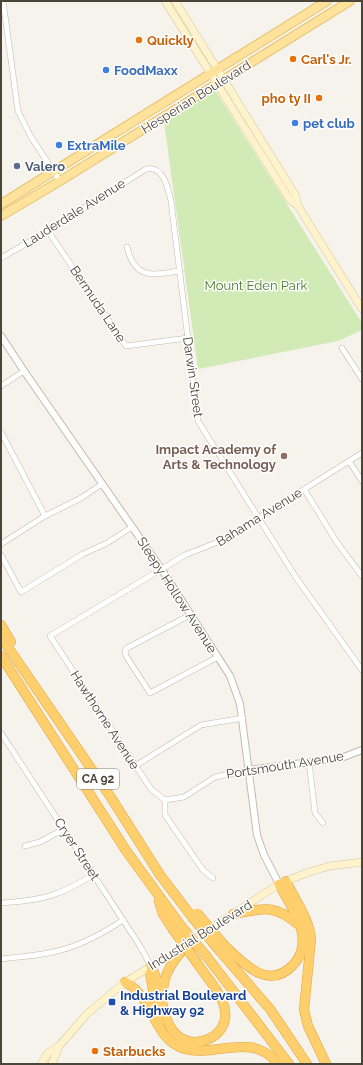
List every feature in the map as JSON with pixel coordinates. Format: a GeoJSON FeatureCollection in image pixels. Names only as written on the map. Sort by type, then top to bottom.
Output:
{"type":"FeatureCollection","features":[{"type":"Feature","properties":{"kind":"highway"},"geometry":{"type":"LineString","coordinates":[[1,625],[44,700]]}},
{"type":"Feature","properties":{"kind":"highway","name":"CA 92"},"geometry":{"type":"LineString","coordinates":[[1,637],[110,796],[160,876],[221,947],[270,1009],[307,1064]]}},
{"type":"Feature","properties":{"kind":"highway","name":"CA 92"},"geometry":{"type":"LineString","coordinates":[[1,656],[127,852],[156,894],[163,914],[177,927]]}},
{"type":"Feature","properties":{"kind":"highway"},"geometry":{"type":"LineString","coordinates":[[221,947],[251,970],[264,975],[274,976],[283,973],[291,967],[298,959],[303,942],[299,925],[283,882]]}},
{"type":"Feature","properties":{"kind":"highway"},"geometry":{"type":"LineString","coordinates":[[283,882],[306,918],[310,930],[311,939],[304,1010],[308,1026],[326,1064]]}},
{"type":"Feature","properties":{"kind":"highway"},"geometry":{"type":"LineString","coordinates":[[233,914],[269,908],[284,913],[299,925]]}},
{"type":"Feature","properties":{"kind":"highway"},"geometry":{"type":"LineString","coordinates":[[177,927],[207,957],[289,1064]]}},
{"type":"Feature","properties":{"kind":"highway"},"geometry":{"type":"LineString","coordinates":[[151,966],[156,975],[170,1028],[179,1038],[196,1042],[208,1040],[222,1028],[226,1013],[224,1004],[197,963],[177,927]]}},
{"type":"Feature","properties":{"kind":"highway"},"geometry":{"type":"LineString","coordinates":[[163,1004],[165,976],[188,942]]}},
{"type":"Feature","properties":{"kind":"highway"},"geometry":{"type":"LineString","coordinates":[[151,966],[150,977],[159,1025]]}},
{"type":"Feature","properties":{"kind":"highway"},"geometry":{"type":"LineString","coordinates":[[125,982],[135,989],[169,1039],[181,1047],[201,1050],[244,1046],[262,1051],[278,1064]]}},
{"type":"Feature","properties":{"kind":"main road"},"geometry":{"type":"LineString","coordinates":[[166,1],[214,72],[224,80],[296,196],[298,206]]}},
{"type":"Feature","properties":{"kind":"main road"},"geometry":{"type":"LineString","coordinates":[[175,1],[214,72],[216,85],[290,200],[298,206],[361,304]]}},
{"type":"Feature","properties":{"kind":"main road","name":"Hesperian Boulevard"},"geometry":{"type":"LineString","coordinates":[[1,204],[326,1]]}},
{"type":"Feature","properties":{"kind":"main road","name":"Hesperian Boulevard"},"geometry":{"type":"LineString","coordinates":[[1,216],[216,85],[350,1]]}},
{"type":"Feature","properties":{"kind":"main road","name":"Industrial Boulevard"},"geometry":{"type":"LineString","coordinates":[[41,1064],[48,1053],[59,1046],[85,1016],[125,982],[159,962],[283,882],[330,866],[362,862]]}},
{"type":"Feature","properties":{"kind":"main road","name":"Industrial Boulevard"},"geometry":{"type":"LineString","coordinates":[[52,1064],[59,1046]]}},
{"type":"Feature","properties":{"kind":"street"},"geometry":{"type":"LineString","coordinates":[[3,1],[18,111],[31,137],[60,181]]}},
{"type":"Feature","properties":{"kind":"street"},"geometry":{"type":"LineString","coordinates":[[326,1],[333,12]]}},
{"type":"Feature","properties":{"kind":"street","name":"Darwin Street"},"geometry":{"type":"LineString","coordinates":[[146,169],[152,168],[158,172],[167,185],[172,212],[198,421],[295,576],[362,670]]}},
{"type":"Feature","properties":{"kind":"street","name":"Lauderdale Avenue"},"geometry":{"type":"LineString","coordinates":[[1,258],[48,231],[146,169]]}},
{"type":"Feature","properties":{"kind":"street","name":"Bermuda Lane"},"geometry":{"type":"LineString","coordinates":[[48,231],[126,346],[188,338]]}},
{"type":"Feature","properties":{"kind":"street"},"geometry":{"type":"LineString","coordinates":[[127,247],[129,255],[140,271],[146,274],[179,271]]}},
{"type":"Feature","properties":{"kind":"street","name":"Sleepy Hollow Avenue"},"geometry":{"type":"LineString","coordinates":[[1,336],[162,570],[235,685],[242,718],[260,845],[283,882]]}},
{"type":"Feature","properties":{"kind":"street"},"geometry":{"type":"LineString","coordinates":[[342,348],[362,379]]}},
{"type":"Feature","properties":{"kind":"street"},"geometry":{"type":"LineString","coordinates":[[1,386],[24,371]]}},
{"type":"Feature","properties":{"kind":"street"},"geometry":{"type":"LineString","coordinates":[[1,432],[45,516]]}},
{"type":"Feature","properties":{"kind":"street","name":"Bahama Avenue"},"geometry":{"type":"LineString","coordinates":[[50,636],[185,555],[223,540],[362,453]]}},
{"type":"Feature","properties":{"kind":"street"},"geometry":{"type":"LineString","coordinates":[[350,461],[362,481]]}},
{"type":"Feature","properties":{"kind":"street"},"geometry":{"type":"LineString","coordinates":[[1,544],[45,516],[81,498],[102,484]]}},
{"type":"Feature","properties":{"kind":"street"},"geometry":{"type":"LineString","coordinates":[[304,489],[336,541],[362,576]]}},
{"type":"Feature","properties":{"kind":"street"},"geometry":{"type":"LineString","coordinates":[[1,555],[21,592],[83,554],[107,543],[132,527]]}},
{"type":"Feature","properties":{"kind":"street"},"geometry":{"type":"LineString","coordinates":[[190,615],[126,649],[126,656],[150,693],[218,657]]}},
{"type":"Feature","properties":{"kind":"street","name":"Hawthorne Avenue"},"geometry":{"type":"LineString","coordinates":[[50,636],[151,789],[165,800]]}},
{"type":"Feature","properties":{"kind":"street"},"geometry":{"type":"LineString","coordinates":[[135,766],[201,725],[242,718]]}},
{"type":"Feature","properties":{"kind":"street","name":"Cryer Street"},"geometry":{"type":"LineString","coordinates":[[1,733],[123,920],[151,966]]}},
{"type":"Feature","properties":{"kind":"street","name":"Portsmouth Avenue"},"geometry":{"type":"LineString","coordinates":[[165,800],[184,797],[215,777],[249,770],[341,758],[362,750]]}},
{"type":"Feature","properties":{"kind":"street"},"geometry":{"type":"LineString","coordinates":[[309,762],[315,812],[323,824]]}},
{"type":"Feature","properties":{"kind":"street"},"geometry":{"type":"LineString","coordinates":[[165,800],[165,815],[203,870],[213,878]]}},
{"type":"Feature","properties":{"kind":"street"},"geometry":{"type":"LineString","coordinates":[[25,846],[40,842],[64,829]]}},
{"type":"Feature","properties":{"kind":"street"},"geometry":{"type":"LineString","coordinates":[[1,904],[34,901],[58,895],[93,875]]}},
{"type":"Feature","properties":{"kind":"street"},"geometry":{"type":"LineString","coordinates":[[1,959],[54,952],[71,947],[92,938],[123,920]]}},
{"type":"Feature","properties":{"kind":"green space","name":"Mount Eden Park"},"geometry":{"type":"Polygon","coordinates":[[[215,90],[362,323],[362,330],[338,341],[198,369],[164,122],[215,90]]]}},
{"type":"Feature","properties":{"kind":"place","name":"Quickly"},"geometry":{"type":"Point","coordinates":[139,40]}},
{"type":"Feature","properties":{"kind":"place","name":"Carl's Jr."},"geometry":{"type":"Point","coordinates":[293,59]}},
{"type":"Feature","properties":{"kind":"place","name":"FoodMaxx"},"geometry":{"type":"Point","coordinates":[106,70]}},
{"type":"Feature","properties":{"kind":"place","name":"pho ty II"},"geometry":{"type":"Point","coordinates":[319,98]}},
{"type":"Feature","properties":{"kind":"place","name":"pet club"},"geometry":{"type":"Point","coordinates":[295,123]}},
{"type":"Feature","properties":{"kind":"place","name":"ExtraMile"},"geometry":{"type":"Point","coordinates":[59,145]}},
{"type":"Feature","properties":{"kind":"place","name":"Valero"},"geometry":{"type":"Point","coordinates":[17,166]}},
{"type":"Feature","properties":{"kind":"place","name":"Impact Academy of Arts & Technology"},"geometry":{"type":"Point","coordinates":[284,456]}},
{"type":"Feature","properties":{"kind":"place","name":"Industrial Boulevard & Highway 92"},"geometry":{"type":"Point","coordinates":[112,1002]}},
{"type":"Feature","properties":{"kind":"place","name":"Starbucks"},"geometry":{"type":"Point","coordinates":[95,1051]}}]}
